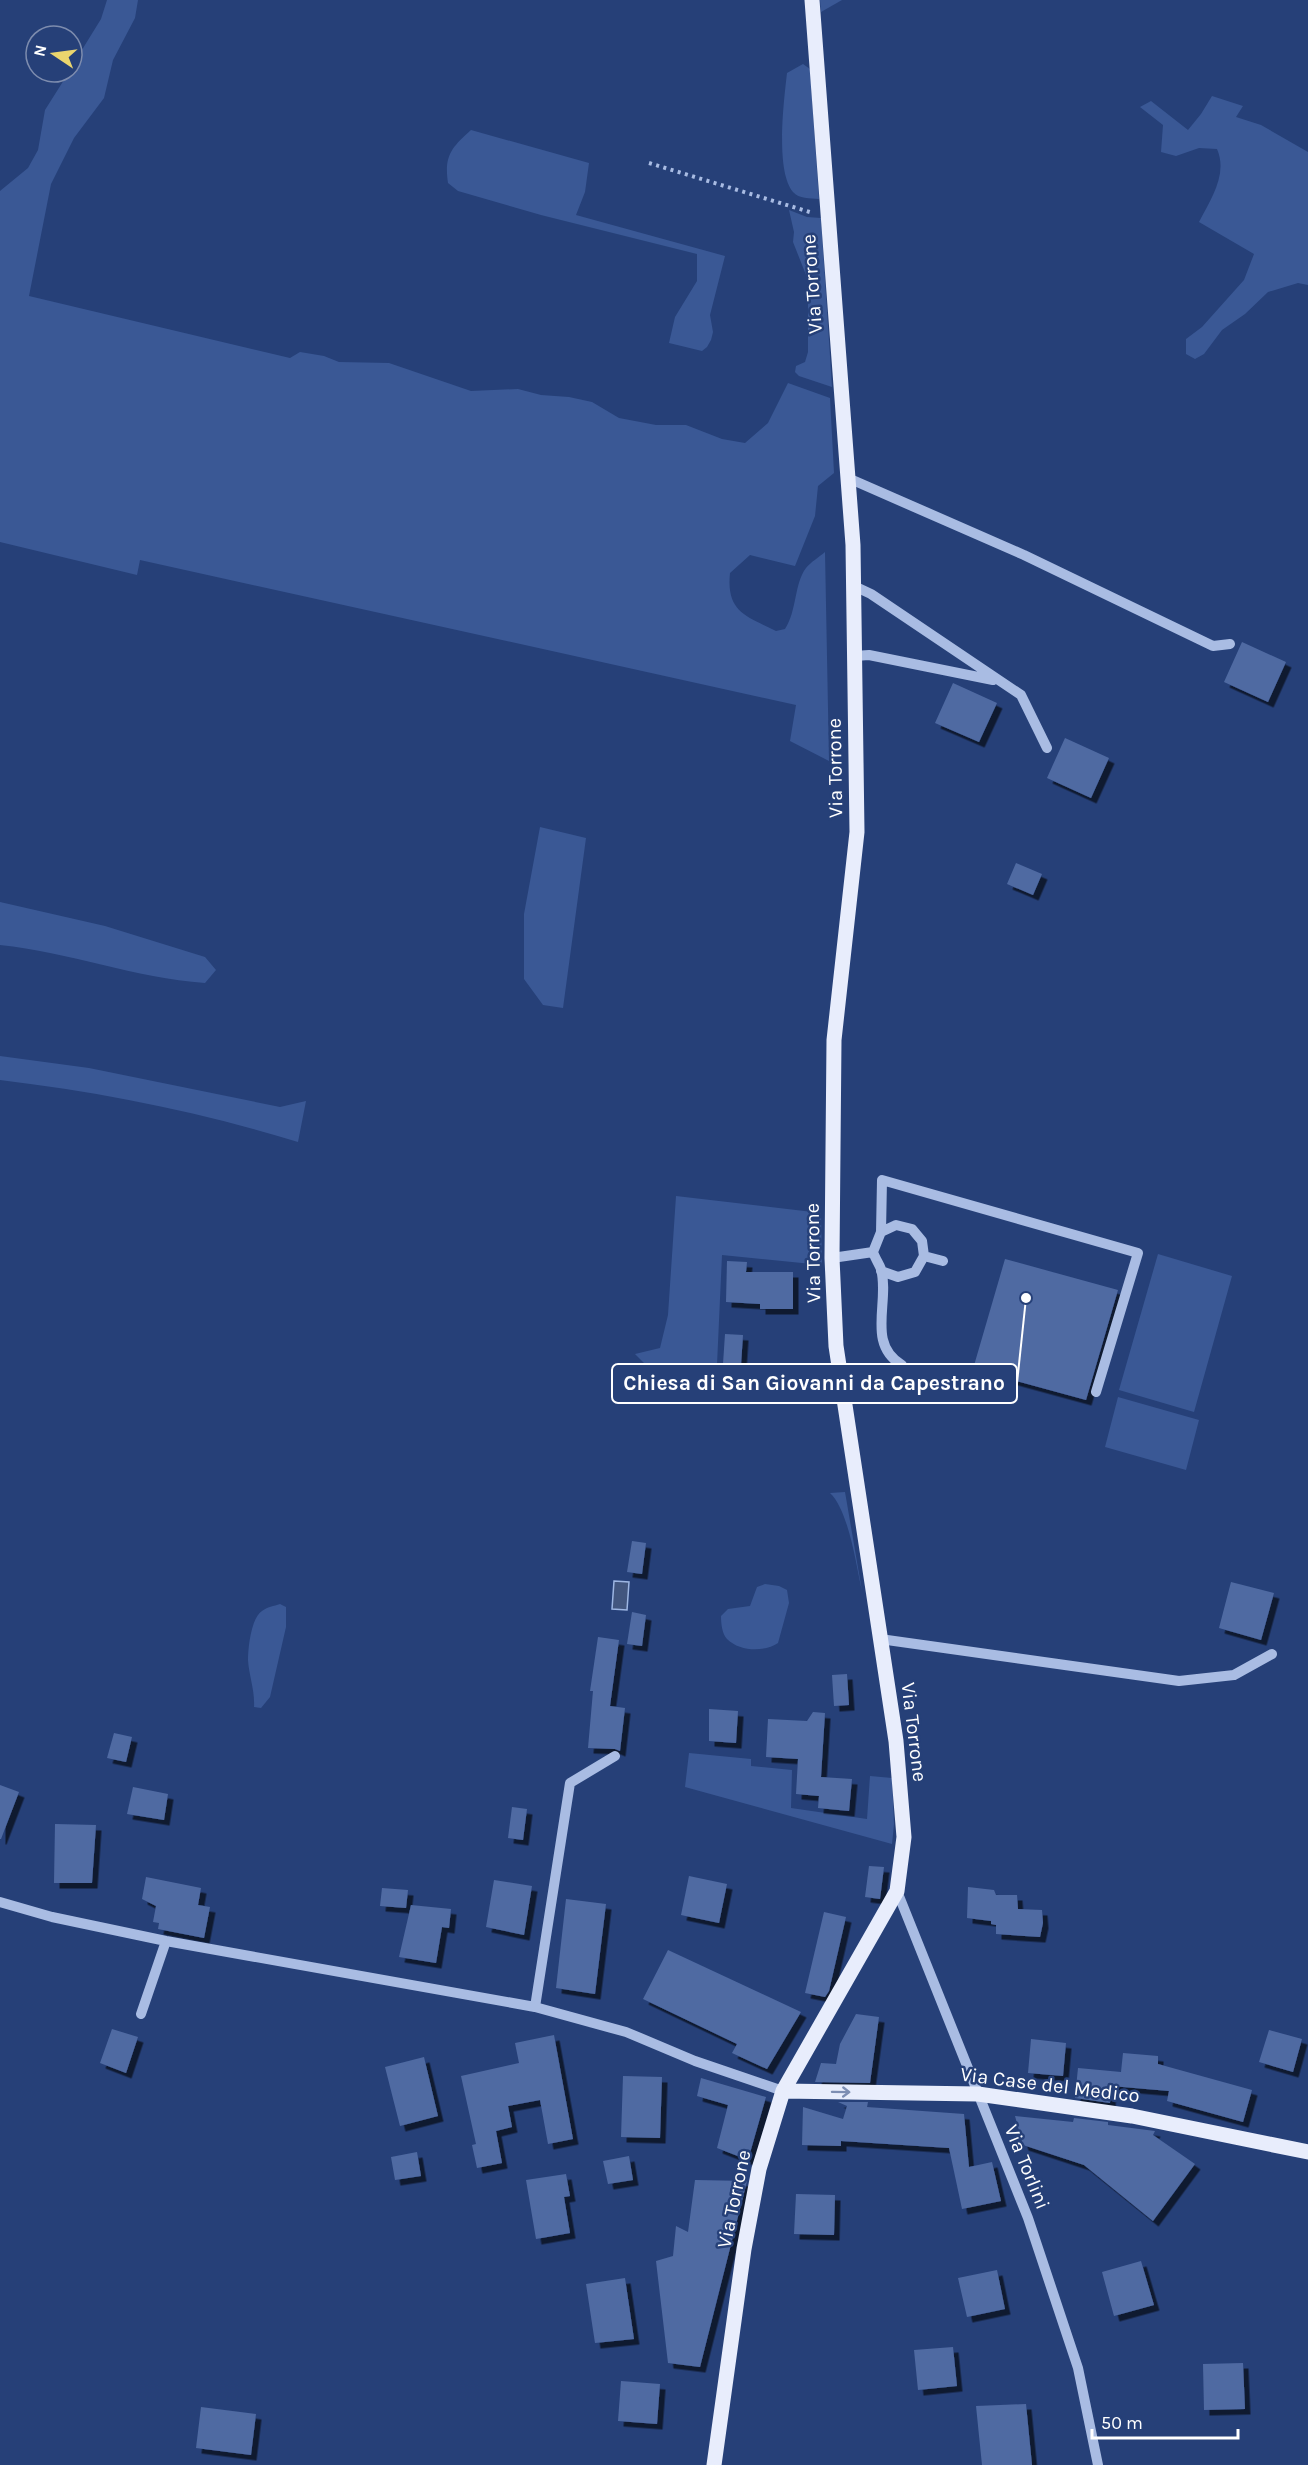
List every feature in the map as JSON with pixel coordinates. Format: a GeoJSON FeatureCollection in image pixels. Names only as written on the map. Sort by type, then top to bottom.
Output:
{"type":"FeatureCollection","features":[{"type":"Feature","properties":{"kind":"main road","name":"Via Torrone"},"geometry":{"type":"LineString","coordinates":[[714,2465],[744,2248],[759,2169],[783,2091],[897,1892],[904,1837],[896,1741],[836,1346],[832,1258],[834,1040],[857,832],[854,585],[812,0]]}},
{"type":"Feature","properties":{"kind":"main road","name":"Via Case del Medico"},"geometry":{"type":"LineString","coordinates":[[783,2091],[978,2094],[1132,2116],[1308,2152]]}},
{"type":"Feature","properties":{"kind":"street"},"geometry":{"type":"LineString","coordinates":[[848,478],[1024,555],[1213,646],[1230,644]]}},
{"type":"Feature","properties":{"kind":"street"},"geometry":{"type":"LineString","coordinates":[[854,585],[871,594],[1021,695],[1047,748]]}},
{"type":"Feature","properties":{"kind":"street"},"geometry":{"type":"LineString","coordinates":[[855,656],[869,654],[998,681]]}},
{"type":"Feature","properties":{"kind":"street"},"geometry":{"type":"LineString","coordinates":[[902,1365],[893,1360],[882,1344],[881,1271],[873,1252],[881,1232],[882,1180],[1138,1253],[1095,1392]]}},
{"type":"Feature","properties":{"kind":"street"},"geometry":{"type":"LineString","coordinates":[[881,1232],[896,1225],[912,1229],[922,1241],[924,1256],[915,1272],[898,1277],[881,1271]]}},
{"type":"Feature","properties":{"kind":"street"},"geometry":{"type":"LineString","coordinates":[[832,1258],[873,1252]]}},
{"type":"Feature","properties":{"kind":"street"},"geometry":{"type":"LineString","coordinates":[[924,1256],[943,1261]]}},
{"type":"Feature","properties":{"kind":"street"},"geometry":{"type":"LineString","coordinates":[[880,1639],[1179,1682],[1234,1675],[1272,1654]]}},
{"type":"Feature","properties":{"kind":"street"},"geometry":{"type":"LineString","coordinates":[[535,2007],[570,1783],[615,1756]]}},
{"type":"Feature","properties":{"kind":"street","name":"Via Torlini"},"geometry":{"type":"LineString","coordinates":[[897,1892],[1028,2218],[1078,2368],[1098,2465]]}},
{"type":"Feature","properties":{"kind":"street"},"geometry":{"type":"LineString","coordinates":[[0,1902],[52,1917],[166,1941],[535,2007],[626,2032],[695,2061],[783,2091]]}},
{"type":"Feature","properties":{"kind":"street"},"geometry":{"type":"LineString","coordinates":[[141,2014],[166,1941]]}},
{"type":"Feature","properties":{"kind":"path"},"geometry":{"type":"LineString","coordinates":[[649,163],[828,217]]}},
{"type":"Feature","properties":{"kind":"shaded area"},"geometry":{"type":"Polygon","coordinates":[[[107,0],[138,0],[135,18],[113,60],[104,98],[74,138],[51,184],[29,296],[290,358],[300,352],[324,356],[339,362],[389,363],[471,391],[518,389],[541,395],[569,397],[592,402],[619,418],[656,425],[686,425],[722,439],[745,443],[768,423],[788,383],[830,398],[834,473],[818,486],[815,516],[795,566],[750,555],[730,573],[731,596],[735,605],[747,616],[776,631],[785,629],[789,622],[802,574],[825,552],[829,761],[790,741],[796,705],[140,560],[137,575],[0,542],[0,191],[28,168],[38,150],[45,110],[61,84],[84,84],[84,47],[101,19],[107,0]]]}},
{"type":"Feature","properties":{"kind":"shaded area"},"geometry":{"type":"Polygon","coordinates":[[[820,0],[842,0],[821,12],[820,0]]]}},
{"type":"Feature","properties":{"kind":"shaded area"},"geometry":{"type":"Polygon","coordinates":[[[803,64],[810,69],[819,199],[805,198],[793,192],[787,182],[782,152],[787,73],[803,64]]]}},
{"type":"Feature","properties":{"kind":"shaded area"},"geometry":{"type":"Polygon","coordinates":[[[1212,96],[1243,106],[1236,117],[1261,125],[1308,152],[1308,285],[1298,283],[1268,292],[1245,314],[1222,330],[1204,354],[1195,359],[1186,354],[1186,339],[1202,327],[1244,280],[1254,254],[1199,222],[1217,186],[1221,168],[1217,149],[1199,148],[1176,156],[1161,152],[1163,125],[1140,107],[1151,101],[1188,130],[1212,96]]]}},
{"type":"Feature","properties":{"kind":"shaded area"},"geometry":{"type":"Polygon","coordinates":[[[471,130],[589,163],[585,192],[576,215],[725,256],[710,315],[713,332],[707,347],[702,351],[669,343],[675,317],[697,281],[697,254],[541,215],[458,191],[448,183],[448,159],[458,142],[471,130]]]}},
{"type":"Feature","properties":{"kind":"shaded area"},"geometry":{"type":"Polygon","coordinates":[[[789,210],[807,217],[821,218],[832,387],[799,376],[795,372],[796,366],[805,362],[808,352],[808,280],[793,242],[794,232],[789,210]]]}},
{"type":"Feature","properties":{"kind":"shaded area"},"geometry":{"type":"Polygon","coordinates":[[[540,827],[586,838],[563,1008],[543,1005],[524,979],[524,914],[540,827]]]}},
{"type":"Feature","properties":{"kind":"shaded area"},"geometry":{"type":"Polygon","coordinates":[[[0,902],[105,926],[205,957],[216,970],[205,983],[179,980],[26,948],[0,945],[0,902]]]}},
{"type":"Feature","properties":{"kind":"shaded area"},"geometry":{"type":"Polygon","coordinates":[[[0,1056],[89,1068],[280,1107],[306,1101],[298,1142],[225,1121],[150,1104],[0,1080],[0,1056]]]}},
{"type":"Feature","properties":{"kind":"shaded area"},"geometry":{"type":"Polygon","coordinates":[[[676,1196],[821,1213],[822,1265],[722,1255],[716,1387],[652,1378],[645,1364],[635,1354],[660,1348],[668,1315],[676,1196]]]}},
{"type":"Feature","properties":{"kind":"shaded area"},"geometry":{"type":"Polygon","coordinates":[[[1158,1254],[1232,1276],[1194,1412],[1119,1390],[1158,1254]]]}},
{"type":"Feature","properties":{"kind":"shaded area"},"geometry":{"type":"Polygon","coordinates":[[[1118,1397],[1199,1420],[1186,1470],[1105,1447],[1118,1397]]]}},
{"type":"Feature","properties":{"kind":"shaded area"},"geometry":{"type":"Polygon","coordinates":[[[845,1492],[862,1591],[847,1525],[837,1501],[830,1493],[845,1492]]]}},
{"type":"Feature","properties":{"kind":"shaded area"},"geometry":{"type":"Polygon","coordinates":[[[614,1581],[629,1582],[627,1610],[612,1609],[614,1581]]]}},
{"type":"Feature","properties":{"kind":"shaded area"},"geometry":{"type":"Polygon","coordinates":[[[765,1584],[787,1590],[789,1603],[778,1643],[766,1648],[752,1649],[732,1643],[725,1637],[721,1616],[728,1609],[750,1606],[757,1587],[765,1584]]]}},
{"type":"Feature","properties":{"kind":"shaded area"},"geometry":{"type":"Polygon","coordinates":[[[280,1604],[286,1607],[286,1627],[270,1697],[261,1708],[254,1707],[248,1660],[251,1634],[258,1615],[266,1608],[280,1604]]]}},
{"type":"Feature","properties":{"kind":"shaded area"},"geometry":{"type":"Polygon","coordinates":[[[689,1753],[751,1759],[751,1766],[792,1770],[791,1808],[867,1819],[870,1776],[892,1778],[894,1824],[892,1844],[685,1787],[689,1753]]]}},
{"type":"Feature","properties":{"kind":"building"},"geometry":{"type":"Polygon","coordinates":[[[1242,642],[1286,662],[1268,702],[1224,682],[1242,642]]]}},
{"type":"Feature","properties":{"kind":"building"},"geometry":{"type":"Polygon","coordinates":[[[953,683],[997,703],[979,742],[935,723],[953,683]]]}},
{"type":"Feature","properties":{"kind":"building"},"geometry":{"type":"Polygon","coordinates":[[[1065,738],[1109,758],[1091,798],[1047,778],[1065,738]]]}},
{"type":"Feature","properties":{"kind":"building"},"geometry":{"type":"Polygon","coordinates":[[[1016,863],[1042,874],[1033,895],[1007,884],[1016,863]]]}},
{"type":"Feature","properties":{"kind":"building"},"geometry":{"type":"Polygon","coordinates":[[[1005,1259],[1118,1290],[1086,1400],[973,1369],[1005,1259]]]}},
{"type":"Feature","properties":{"kind":"building"},"geometry":{"type":"Polygon","coordinates":[[[727,1261],[747,1262],[746,1272],[793,1272],[793,1309],[760,1309],[760,1304],[726,1302],[727,1261]]]}},
{"type":"Feature","properties":{"kind":"building"},"geometry":{"type":"Polygon","coordinates":[[[725,1334],[743,1335],[741,1365],[723,1364],[725,1334]]]}},
{"type":"Feature","properties":{"kind":"building"},"geometry":{"type":"Polygon","coordinates":[[[632,1541],[646,1543],[642,1574],[627,1572],[632,1541]]]}},
{"type":"Feature","properties":{"kind":"building"},"geometry":{"type":"Polygon","coordinates":[[[1231,1582],[1274,1593],[1261,1640],[1219,1628],[1231,1582]]]}},
{"type":"Feature","properties":{"kind":"building"},"geometry":{"type":"Polygon","coordinates":[[[632,1612],[646,1615],[642,1646],[627,1644],[632,1612]]]}},
{"type":"Feature","properties":{"kind":"building"},"geometry":{"type":"Polygon","coordinates":[[[598,1637],[619,1640],[610,1706],[625,1708],[620,1751],[588,1748],[593,1691],[590,1691],[598,1637]]]}},
{"type":"Feature","properties":{"kind":"building"},"geometry":{"type":"Polygon","coordinates":[[[847,1674],[849,1705],[834,1706],[832,1675],[847,1674]]]}},
{"type":"Feature","properties":{"kind":"building"},"geometry":{"type":"Polygon","coordinates":[[[709,1709],[738,1711],[736,1743],[709,1741],[709,1709]]]}},
{"type":"Feature","properties":{"kind":"building"},"geometry":{"type":"Polygon","coordinates":[[[813,1712],[825,1713],[821,1777],[852,1779],[849,1811],[818,1808],[819,1796],[796,1794],[798,1759],[766,1757],[768,1719],[807,1721],[813,1712]]]}},
{"type":"Feature","properties":{"kind":"building"},"geometry":{"type":"Polygon","coordinates":[[[114,1733],[132,1737],[126,1762],[107,1758],[114,1733]]]}},
{"type":"Feature","properties":{"kind":"building"},"geometry":{"type":"Polygon","coordinates":[[[0,1785],[19,1792],[1,1839],[0,1839],[0,1785]]]}},
{"type":"Feature","properties":{"kind":"building"},"geometry":{"type":"Polygon","coordinates":[[[133,1787],[168,1794],[164,1820],[127,1814],[133,1787]]]}},
{"type":"Feature","properties":{"kind":"building"},"geometry":{"type":"Polygon","coordinates":[[[512,1807],[527,1809],[523,1840],[508,1838],[512,1807]]]}},
{"type":"Feature","properties":{"kind":"building"},"geometry":{"type":"Polygon","coordinates":[[[55,1824],[96,1825],[92,1883],[54,1883],[55,1824]]]}},
{"type":"Feature","properties":{"kind":"building"},"geometry":{"type":"Polygon","coordinates":[[[869,1866],[884,1867],[880,1899],[865,1897],[869,1866]]]}},
{"type":"Feature","properties":{"kind":"building"},"geometry":{"type":"Polygon","coordinates":[[[689,1876],[727,1884],[719,1923],[681,1915],[689,1876]]]}},
{"type":"Feature","properties":{"kind":"building"},"geometry":{"type":"Polygon","coordinates":[[[146,1877],[201,1888],[198,1905],[210,1907],[204,1938],[158,1929],[159,1923],[153,1922],[156,1906],[142,1899],[146,1877]]]}},
{"type":"Feature","properties":{"kind":"building"},"geometry":{"type":"Polygon","coordinates":[[[494,1880],[532,1886],[524,1935],[486,1927],[494,1880]]]}},
{"type":"Feature","properties":{"kind":"building"},"geometry":{"type":"Polygon","coordinates":[[[968,1887],[994,1890],[996,1895],[1017,1895],[1018,1909],[1042,1910],[1043,1923],[1040,1937],[996,1934],[996,1925],[991,1924],[991,1921],[967,1918],[968,1887]]]}},
{"type":"Feature","properties":{"kind":"building"},"geometry":{"type":"Polygon","coordinates":[[[382,1888],[408,1890],[406,1908],[380,1906],[382,1888]]]}},
{"type":"Feature","properties":{"kind":"building"},"geometry":{"type":"Polygon","coordinates":[[[566,1899],[606,1904],[595,1994],[556,1988],[566,1899]]]}},
{"type":"Feature","properties":{"kind":"building"},"geometry":{"type":"Polygon","coordinates":[[[411,1905],[451,1909],[449,1928],[442,1927],[436,1963],[399,1957],[411,1905]]]}},
{"type":"Feature","properties":{"kind":"building"},"geometry":{"type":"Polygon","coordinates":[[[824,1912],[846,1917],[829,1991],[825,1997],[805,1993],[824,1912]]]}},
{"type":"Feature","properties":{"kind":"building"},"geometry":{"type":"Polygon","coordinates":[[[668,1950],[801,2012],[767,2069],[732,2053],[737,2044],[643,1999],[668,1950]]]}},
{"type":"Feature","properties":{"kind":"building"},"geometry":{"type":"Polygon","coordinates":[[[856,2014],[879,2017],[870,2083],[815,2082],[821,2063],[836,2064],[840,2044],[856,2014]]]}},
{"type":"Feature","properties":{"kind":"building"},"geometry":{"type":"Polygon","coordinates":[[[112,2029],[138,2037],[126,2073],[100,2063],[112,2029]]]}},
{"type":"Feature","properties":{"kind":"building"},"geometry":{"type":"Polygon","coordinates":[[[1269,2030],[1302,2039],[1293,2072],[1259,2062],[1269,2030]]]}},
{"type":"Feature","properties":{"kind":"building"},"geometry":{"type":"Polygon","coordinates":[[[554,2035],[573,2139],[548,2144],[540,2100],[508,2106],[512,2127],[496,2131],[502,2163],[477,2168],[472,2145],[476,2144],[461,2076],[519,2063],[515,2043],[554,2035]]]}},
{"type":"Feature","properties":{"kind":"building"},"geometry":{"type":"Polygon","coordinates":[[[1031,2039],[1066,2043],[1063,2076],[1028,2073],[1031,2039]]]}},
{"type":"Feature","properties":{"kind":"building"},"geometry":{"type":"Polygon","coordinates":[[[1123,2053],[1158,2056],[1158,2064],[1252,2090],[1243,2122],[1167,2101],[1169,2091],[1111,2086],[1110,2103],[1075,2098],[1078,2068],[1121,2072],[1123,2053]]]}},
{"type":"Feature","properties":{"kind":"building"},"geometry":{"type":"Polygon","coordinates":[[[424,2057],[438,2116],[400,2126],[385,2067],[424,2057]]]}},
{"type":"Feature","properties":{"kind":"building"},"geometry":{"type":"Polygon","coordinates":[[[623,2076],[662,2077],[660,2138],[621,2137],[623,2076]]]}},
{"type":"Feature","properties":{"kind":"building"},"geometry":{"type":"Polygon","coordinates":[[[701,2078],[766,2097],[748,2160],[717,2148],[728,2105],[697,2096],[701,2078]]]}},
{"type":"Feature","properties":{"kind":"building"},"geometry":{"type":"Polygon","coordinates":[[[838,2102],[868,2102],[867,2107],[964,2114],[969,2167],[992,2162],[1001,2201],[962,2209],[949,2148],[841,2141],[841,2146],[802,2145],[803,2107],[843,2119],[847,2106],[838,2102]]]}},
{"type":"Feature","properties":{"kind":"building"},"geometry":{"type":"Polygon","coordinates":[[[1015,2116],[1073,2122],[1074,2118],[1155,2131],[1153,2135],[1195,2164],[1153,2221],[1084,2165],[1023,2145],[1015,2116]]]}},
{"type":"Feature","properties":{"kind":"building"},"geometry":{"type":"Polygon","coordinates":[[[417,2152],[421,2176],[395,2180],[391,2157],[417,2152]]]}},
{"type":"Feature","properties":{"kind":"building"},"geometry":{"type":"Polygon","coordinates":[[[629,2156],[633,2180],[608,2184],[603,2161],[629,2156]]]}},
{"type":"Feature","properties":{"kind":"building"},"geometry":{"type":"Polygon","coordinates":[[[566,2174],[570,2196],[564,2197],[570,2233],[536,2239],[526,2180],[566,2174]]]}},
{"type":"Feature","properties":{"kind":"building"},"geometry":{"type":"Polygon","coordinates":[[[695,2180],[747,2181],[700,2367],[668,2363],[656,2261],[673,2256],[676,2226],[688,2232],[695,2180]]]}},
{"type":"Feature","properties":{"kind":"building"},"geometry":{"type":"Polygon","coordinates":[[[796,2194],[835,2195],[834,2235],[794,2234],[796,2194]]]}},
{"type":"Feature","properties":{"kind":"building"},"geometry":{"type":"Polygon","coordinates":[[[1141,2261],[1154,2305],[1114,2316],[1102,2272],[1141,2261]]]}},
{"type":"Feature","properties":{"kind":"building"},"geometry":{"type":"Polygon","coordinates":[[[997,2270],[1005,2309],[967,2317],[958,2278],[997,2270]]]}},
{"type":"Feature","properties":{"kind":"building"},"geometry":{"type":"Polygon","coordinates":[[[625,2278],[634,2339],[595,2343],[586,2284],[625,2278]]]}},
{"type":"Feature","properties":{"kind":"building"},"geometry":{"type":"Polygon","coordinates":[[[953,2347],[957,2386],[918,2390],[914,2350],[953,2347]]]}},
{"type":"Feature","properties":{"kind":"building"},"geometry":{"type":"Polygon","coordinates":[[[1243,2363],[1245,2409],[1204,2410],[1203,2364],[1243,2363]]]}},
{"type":"Feature","properties":{"kind":"building"},"geometry":{"type":"Polygon","coordinates":[[[621,2381],[660,2384],[657,2424],[618,2421],[621,2381]]]}},
{"type":"Feature","properties":{"kind":"building"},"geometry":{"type":"Polygon","coordinates":[[[1026,2404],[1032,2465],[982,2465],[976,2406],[1026,2404]]]}},
{"type":"Feature","properties":{"kind":"building"},"geometry":{"type":"Polygon","coordinates":[[[201,2407],[256,2414],[251,2455],[196,2448],[201,2407]]]}},
{"type":"Feature","properties":{"kind":"place","name":"Chiesa di San Giovanni da Capestrano"},"geometry":{"type":"Point","coordinates":[1026,1298]}}]}
